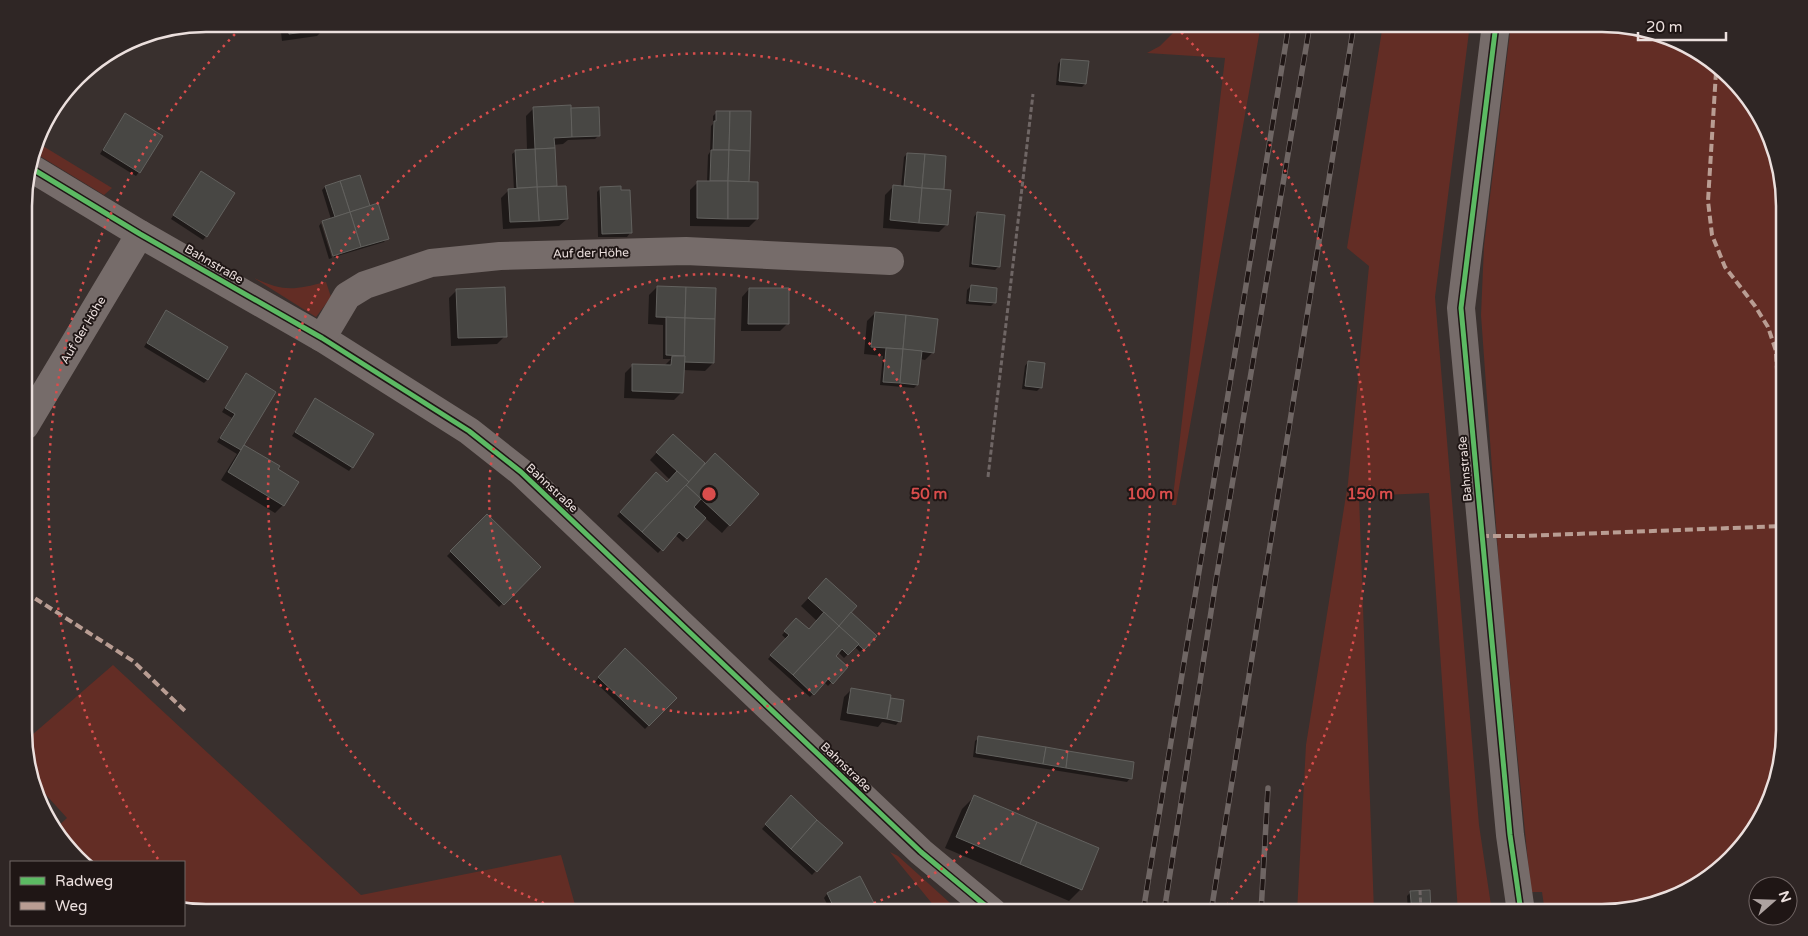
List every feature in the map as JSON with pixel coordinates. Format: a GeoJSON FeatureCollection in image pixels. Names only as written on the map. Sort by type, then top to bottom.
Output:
{"type":"FeatureCollection","features":[{"type":"Feature","properties":{"kind":"street","name":"Bahnstraße"},"geometry":{"type":"LineString","coordinates":[[1495,32],[1461,308],[1510,836],[1520,903]]}},
{"type":"Feature","properties":{"kind":"street","name":"Bahnstraße"},"geometry":{"type":"LineString","coordinates":[[36,171],[140,234],[322,338],[469,431],[521,472],[921,852],[983,903]]}},
{"type":"Feature","properties":{"kind":"street","name":"Auf der Höhe"},"geometry":{"type":"LineString","coordinates":[[33,413],[140,234]]}},
{"type":"Feature","properties":{"kind":"street","name":"Auf der Höhe"},"geometry":{"type":"LineString","coordinates":[[322,338],[347,296],[366,285],[431,263],[500,256],[686,251],[890,261]]}},
{"type":"Feature","properties":{"kind":"path"},"geometry":{"type":"LineString","coordinates":[[988,477],[1033,94]]}},
{"type":"Feature","properties":{"kind":"path"},"geometry":{"type":"LineString","coordinates":[[1420,890],[1421,903]]}},
{"type":"Feature","properties":{"kind":"shaded area"},"geometry":{"type":"Polygon","coordinates":[[[1174,32],[1260,32],[1176,505],[1172,505],[1225,58],[1147,53],[1160,46],[1174,32]]]}},
{"type":"Feature","properties":{"kind":"shaded area"},"geometry":{"type":"Polygon","coordinates":[[[1382,32],[1469,32],[1435,297],[1479,825],[1491,903],[1457,903],[1429,493],[1359,496],[1374,903],[1297,903],[1306,745],[1348,483],[1369,266],[1347,248],[1382,32]]]}},
{"type":"Feature","properties":{"kind":"shaded area"},"geometry":{"type":"Polygon","coordinates":[[[1510,32],[1601,32],[1624,34],[1657,42],[1678,50],[1716,76],[1732,92],[1752,120],[1770,162],[1776,207],[1776,729],[1770,774],[1758,806],[1746,826],[1716,860],[1678,886],[1635,900],[1613,903],[1544,903],[1542,892],[1531,892],[1500,580],[1481,315],[1484,246],[1510,32]]]}},
{"type":"Feature","properties":{"kind":"shaded area"},"geometry":{"type":"Polygon","coordinates":[[[44,146],[112,188],[104,195],[40,156],[44,146]]]}},
{"type":"Feature","properties":{"kind":"shaded area"},"geometry":{"type":"Polygon","coordinates":[[[254,278],[282,288],[305,287],[326,282],[331,297],[316,317],[254,278]]]}},
{"type":"Feature","properties":{"kind":"shaded area"},"geometry":{"type":"Polygon","coordinates":[[[113,665],[361,895],[561,855],[575,904],[207,904],[185,902],[185,861],[93,861],[76,844],[61,824],[67,818],[45,794],[38,774],[32,735],[113,665]]]}},
{"type":"Feature","properties":{"kind":"shaded area"},"geometry":{"type":"Polygon","coordinates":[[[890,852],[898,856],[951,903],[932,903],[890,852]]]}},
{"type":"Feature","properties":{"kind":"building"},"geometry":{"type":"Polygon","coordinates":[[[1061,59],[1089,61],[1086,84],[1059,81],[1061,59]]]}},
{"type":"Feature","properties":{"kind":"building"},"geometry":{"type":"Polygon","coordinates":[[[571,105],[572,137],[554,138],[555,148],[535,149],[533,107],[571,105]]]}},
{"type":"Feature","properties":{"kind":"building"},"geometry":{"type":"Polygon","coordinates":[[[599,107],[600,136],[572,137],[571,108],[599,107]]]}},
{"type":"Feature","properties":{"kind":"building"},"geometry":{"type":"Polygon","coordinates":[[[716,111],[730,111],[729,150],[713,150],[716,111]]]}},
{"type":"Feature","properties":{"kind":"building"},"geometry":{"type":"Polygon","coordinates":[[[730,111],[751,111],[750,151],[729,150],[730,111]]]}},
{"type":"Feature","properties":{"kind":"building"},"geometry":{"type":"Polygon","coordinates":[[[125,113],[163,136],[140,173],[103,150],[125,113]]]}},
{"type":"Feature","properties":{"kind":"building"},"geometry":{"type":"Polygon","coordinates":[[[555,148],[557,186],[537,187],[535,149],[555,148]]]}},
{"type":"Feature","properties":{"kind":"building"},"geometry":{"type":"Polygon","coordinates":[[[535,149],[537,187],[517,188],[515,150],[535,149]]]}},
{"type":"Feature","properties":{"kind":"building"},"geometry":{"type":"Polygon","coordinates":[[[711,150],[729,150],[728,181],[710,181],[711,150]]]}},
{"type":"Feature","properties":{"kind":"building"},"geometry":{"type":"Polygon","coordinates":[[[729,150],[750,151],[749,182],[728,181],[729,150]]]}},
{"type":"Feature","properties":{"kind":"building"},"geometry":{"type":"Polygon","coordinates":[[[907,153],[925,154],[922,188],[904,186],[907,153]]]}},
{"type":"Feature","properties":{"kind":"building"},"geometry":{"type":"Polygon","coordinates":[[[925,154],[946,156],[944,189],[922,188],[925,154]]]}},
{"type":"Feature","properties":{"kind":"building"},"geometry":{"type":"Polygon","coordinates":[[[201,171],[235,193],[207,237],[173,215],[201,171]]]}},
{"type":"Feature","properties":{"kind":"building"},"geometry":{"type":"Polygon","coordinates":[[[360,175],[370,206],[350,212],[340,181],[360,175]]]}},
{"type":"Feature","properties":{"kind":"building"},"geometry":{"type":"Polygon","coordinates":[[[340,181],[350,212],[335,217],[325,186],[340,181]]]}},
{"type":"Feature","properties":{"kind":"building"},"geometry":{"type":"Polygon","coordinates":[[[697,181],[728,181],[728,219],[697,218],[697,181]]]}},
{"type":"Feature","properties":{"kind":"building"},"geometry":{"type":"Polygon","coordinates":[[[728,181],[758,182],[758,219],[728,219],[728,181]]]}},
{"type":"Feature","properties":{"kind":"building"},"geometry":{"type":"Polygon","coordinates":[[[893,185],[922,188],[919,223],[890,220],[893,185]]]}},
{"type":"Feature","properties":{"kind":"building"},"geometry":{"type":"Polygon","coordinates":[[[566,186],[568,219],[539,221],[537,187],[566,186]]]}},
{"type":"Feature","properties":{"kind":"building"},"geometry":{"type":"Polygon","coordinates":[[[621,186],[621,190],[630,190],[632,233],[602,234],[600,187],[621,186]]]}},
{"type":"Feature","properties":{"kind":"building"},"geometry":{"type":"Polygon","coordinates":[[[537,187],[539,221],[510,222],[508,189],[537,187]]]}},
{"type":"Feature","properties":{"kind":"building"},"geometry":{"type":"Polygon","coordinates":[[[922,188],[951,190],[948,225],[919,223],[922,188]]]}},
{"type":"Feature","properties":{"kind":"building"},"geometry":{"type":"Polygon","coordinates":[[[378,203],[389,239],[361,247],[350,212],[378,203]]]}},
{"type":"Feature","properties":{"kind":"building"},"geometry":{"type":"Polygon","coordinates":[[[350,212],[361,247],[333,256],[322,221],[350,212]]]}},
{"type":"Feature","properties":{"kind":"building"},"geometry":{"type":"Polygon","coordinates":[[[977,212],[1005,215],[1000,267],[972,264],[977,212]]]}},
{"type":"Feature","properties":{"kind":"building"},"geometry":{"type":"Polygon","coordinates":[[[971,285],[997,288],[996,303],[969,301],[971,285]]]}},
{"type":"Feature","properties":{"kind":"building"},"geometry":{"type":"Polygon","coordinates":[[[657,286],[686,287],[685,318],[656,317],[657,286]]]}},
{"type":"Feature","properties":{"kind":"building"},"geometry":{"type":"Polygon","coordinates":[[[505,287],[507,337],[458,338],[456,289],[505,287]]]}},
{"type":"Feature","properties":{"kind":"building"},"geometry":{"type":"Polygon","coordinates":[[[686,287],[716,288],[715,319],[685,318],[686,287]]]}},
{"type":"Feature","properties":{"kind":"building"},"geometry":{"type":"Polygon","coordinates":[[[749,288],[789,288],[789,324],[748,324],[749,288]]]}},
{"type":"Feature","properties":{"kind":"building"},"geometry":{"type":"Polygon","coordinates":[[[166,310],[228,347],[208,380],[147,343],[166,310]]]}},
{"type":"Feature","properties":{"kind":"building"},"geometry":{"type":"Polygon","coordinates":[[[875,312],[906,315],[903,349],[871,347],[875,312]]]}},
{"type":"Feature","properties":{"kind":"building"},"geometry":{"type":"Polygon","coordinates":[[[906,315],[938,319],[934,353],[903,349],[906,315]]]}},
{"type":"Feature","properties":{"kind":"building"},"geometry":{"type":"Polygon","coordinates":[[[666,317],[685,318],[685,356],[666,355],[666,317]]]}},
{"type":"Feature","properties":{"kind":"building"},"geometry":{"type":"Polygon","coordinates":[[[685,318],[715,319],[714,363],[684,362],[685,318]]]}},
{"type":"Feature","properties":{"kind":"building"},"geometry":{"type":"Polygon","coordinates":[[[886,348],[903,349],[900,383],[883,382],[886,348]]]}},
{"type":"Feature","properties":{"kind":"building"},"geometry":{"type":"Polygon","coordinates":[[[903,349],[922,351],[918,385],[900,383],[903,349]]]}},
{"type":"Feature","properties":{"kind":"building"},"geometry":{"type":"Polygon","coordinates":[[[672,356],[685,356],[683,393],[632,391],[632,364],[671,365],[672,356]]]}},
{"type":"Feature","properties":{"kind":"building"},"geometry":{"type":"Polygon","coordinates":[[[1028,361],[1045,363],[1042,388],[1025,386],[1028,361]]]}},
{"type":"Feature","properties":{"kind":"building"},"geometry":{"type":"Polygon","coordinates":[[[246,373],[276,392],[241,450],[220,438],[235,414],[225,408],[246,373]]]}},
{"type":"Feature","properties":{"kind":"building"},"geometry":{"type":"Polygon","coordinates":[[[315,398],[374,434],[353,468],[295,432],[315,398]]]}},
{"type":"Feature","properties":{"kind":"building"},"geometry":{"type":"Polygon","coordinates":[[[673,434],[705,463],[689,482],[656,452],[673,434]]]}},
{"type":"Feature","properties":{"kind":"building"},"geometry":{"type":"Polygon","coordinates":[[[244,445],[280,466],[278,469],[299,482],[284,506],[228,472],[244,445]]]}},
{"type":"Feature","properties":{"kind":"building"},"geometry":{"type":"Polygon","coordinates":[[[715,453],[759,494],[730,526],[686,485],[715,453]]]}},
{"type":"Feature","properties":{"kind":"building"},"geometry":{"type":"Polygon","coordinates":[[[677,471],[689,482],[642,532],[620,512],[656,472],[667,482],[677,471]]]}},
{"type":"Feature","properties":{"kind":"building"},"geometry":{"type":"Polygon","coordinates":[[[686,485],[701,499],[694,507],[706,518],[687,539],[679,532],[663,551],[642,532],[686,485]]]}},
{"type":"Feature","properties":{"kind":"building"},"geometry":{"type":"Polygon","coordinates":[[[487,514],[541,567],[504,605],[450,551],[487,514]]]}},
{"type":"Feature","properties":{"kind":"building"},"geometry":{"type":"Polygon","coordinates":[[[826,578],[857,606],[839,626],[808,598],[826,578]]]}},
{"type":"Feature","properties":{"kind":"building"},"geometry":{"type":"Polygon","coordinates":[[[824,612],[839,626],[793,675],[770,655],[789,635],[784,631],[796,618],[809,629],[824,612]]]}},
{"type":"Feature","properties":{"kind":"building"},"geometry":{"type":"Polygon","coordinates":[[[851,612],[877,636],[864,650],[839,626],[851,612]]]}},
{"type":"Feature","properties":{"kind":"building"},"geometry":{"type":"Polygon","coordinates":[[[839,626],[859,644],[848,655],[842,649],[836,656],[848,667],[833,684],[828,679],[814,695],[793,675],[839,626]]]}},
{"type":"Feature","properties":{"kind":"building"},"geometry":{"type":"Polygon","coordinates":[[[625,648],[677,698],[649,726],[598,677],[625,648]]]}},
{"type":"Feature","properties":{"kind":"building"},"geometry":{"type":"Polygon","coordinates":[[[851,688],[891,695],[887,719],[847,713],[851,688]]]}},
{"type":"Feature","properties":{"kind":"building"},"geometry":{"type":"Polygon","coordinates":[[[891,698],[904,700],[901,722],[887,719],[891,698]]]}},
{"type":"Feature","properties":{"kind":"building"},"geometry":{"type":"Polygon","coordinates":[[[978,736],[1046,747],[1043,764],[976,753],[978,736]]]}},
{"type":"Feature","properties":{"kind":"building"},"geometry":{"type":"Polygon","coordinates":[[[1046,747],[1068,751],[1066,768],[1043,764],[1046,747]]]}},
{"type":"Feature","properties":{"kind":"building"},"geometry":{"type":"Polygon","coordinates":[[[1068,751],[1134,762],[1132,779],[1066,768],[1068,751]]]}},
{"type":"Feature","properties":{"kind":"building"},"geometry":{"type":"Polygon","coordinates":[[[791,795],[817,820],[791,849],[765,824],[791,795]]]}},
{"type":"Feature","properties":{"kind":"building"},"geometry":{"type":"Polygon","coordinates":[[[974,795],[1037,822],[1020,864],[956,837],[974,795]]]}},
{"type":"Feature","properties":{"kind":"building"},"geometry":{"type":"Polygon","coordinates":[[[817,820],[843,843],[817,872],[791,849],[817,820]]]}},
{"type":"Feature","properties":{"kind":"building"},"geometry":{"type":"Polygon","coordinates":[[[1037,822],[1099,848],[1082,890],[1020,864],[1037,822]]]}},
{"type":"Feature","properties":{"kind":"building"},"geometry":{"type":"Polygon","coordinates":[[[860,876],[874,904],[832,904],[827,893],[860,876]]]}},
{"type":"Feature","properties":{"kind":"building"},"geometry":{"type":"Polygon","coordinates":[[[1430,890],[1431,903],[1411,903],[1410,891],[1430,890]]]}},
{"type":"Feature","properties":{"kind":"railway"},"geometry":{"type":"LineString","coordinates":[[1144,903],[1288,32]]}},
{"type":"Feature","properties":{"kind":"railway"},"geometry":{"type":"LineString","coordinates":[[1165,903],[1216,580],[1309,32]]}},
{"type":"Feature","properties":{"kind":"railway"},"geometry":{"type":"LineString","coordinates":[[1212,903],[1353,32]]}},
{"type":"Feature","properties":{"kind":"railway"},"geometry":{"type":"LineString","coordinates":[[1261,903],[1268,788]]}},
{"type":"Feature","properties":{"kind":"marked path"},"geometry":{"type":"LineString","coordinates":[[1716,76],[1708,201],[1712,235],[1725,267],[1755,306],[1768,327],[1776,351]]}},
{"type":"Feature","properties":{"kind":"marked path"},"geometry":{"type":"LineString","coordinates":[[1481,536],[1776,526]]}},
{"type":"Feature","properties":{"kind":"marked path"},"geometry":{"type":"LineString","coordinates":[[32,597],[133,661],[186,712]]}},
{"type":"Feature","properties":{"kind":"cycle path"},"geometry":{"type":"LineString","coordinates":[[1495,32],[1461,308],[1510,835],[1520,903]]}},
{"type":"Feature","properties":{"kind":"cycle path"},"geometry":{"type":"LineString","coordinates":[[36,171],[140,234],[322,338],[469,431],[521,472],[921,852],[983,903]]}}]}
